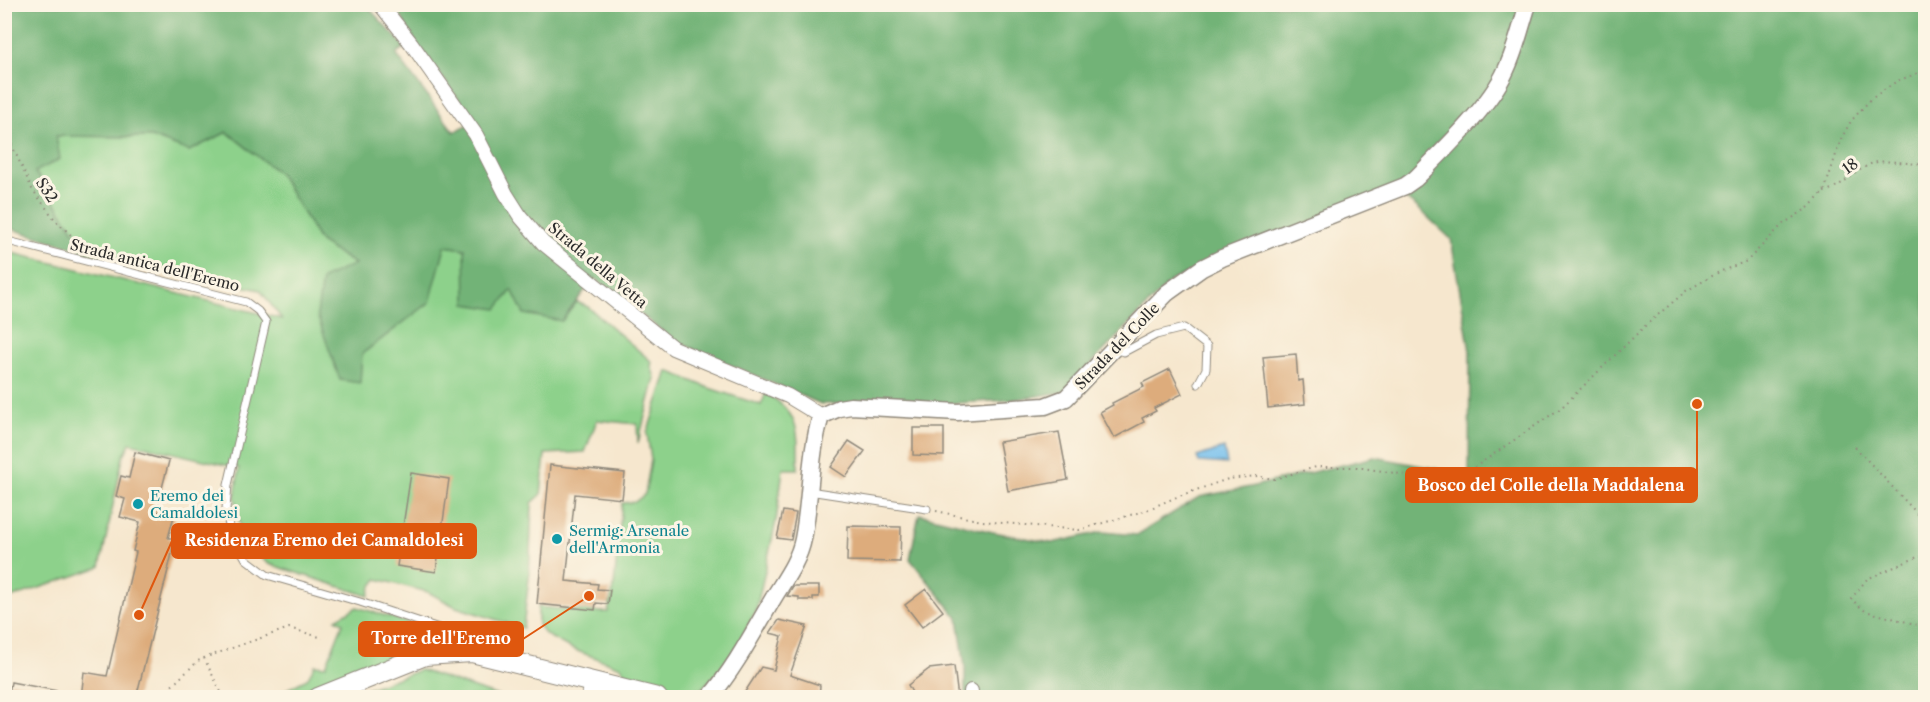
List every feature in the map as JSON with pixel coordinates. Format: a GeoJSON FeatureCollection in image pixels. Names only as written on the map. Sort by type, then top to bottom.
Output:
{"type":"FeatureCollection","features":[{"type":"Feature","properties":{"kind":"main road"},"geometry":{"type":"LineString","coordinates":[[318,698],[424,655],[472,652],[590,690],[657,698]]}},
{"type":"Feature","properties":{"kind":"street","name":"Strada della Vetta"},"geometry":{"type":"LineString","coordinates":[[380,4],[476,135],[506,194],[520,216],[543,243],[673,348],[788,396],[821,416]]}},
{"type":"Feature","properties":{"kind":"street","name":"Strada del Colle"},"geometry":{"type":"LineString","coordinates":[[821,416],[839,408],[851,406],[958,412],[1045,405],[1066,398],[1167,293],[1202,268],[1405,186],[1415,179],[1483,107],[1496,88],[1506,70],[1528,4]]}},
{"type":"Feature","properties":{"kind":"street"},"geometry":{"type":"LineString","coordinates":[[709,698],[740,655],[795,561],[803,542],[815,436],[821,416]]}},
{"type":"Feature","properties":{"kind":"lane","name":"Strada antica dell'Eremo"},"geometry":{"type":"LineString","coordinates":[[4,240],[246,302],[258,311],[266,322],[228,485],[226,509],[230,532],[246,559],[267,575],[442,629],[472,652]]}},
{"type":"Feature","properties":{"kind":"lane"},"geometry":{"type":"LineString","coordinates":[[1113,349],[1125,352],[1156,335],[1184,328],[1207,346],[1206,369],[1198,384]]}},
{"type":"Feature","properties":{"kind":"lane"},"geometry":{"type":"LineString","coordinates":[[809,491],[927,509]]}},
{"type":"Feature","properties":{"kind":"path"},"geometry":{"type":"LineString","coordinates":[[1824,192],[1841,139],[1851,121],[1871,99],[1897,81],[1926,70]]}},
{"type":"Feature","properties":{"kind":"path","name":"S32"},"geometry":{"type":"LineString","coordinates":[[4,128],[32,189],[56,221],[72,236],[74,258]]}},
{"type":"Feature","properties":{"kind":"path","name":"18"},"geometry":{"type":"LineString","coordinates":[[927,509],[982,521],[1079,530],[1144,510],[1227,479],[1256,476],[1274,479],[1316,467],[1357,467],[1413,476],[1472,469],[1562,408],[1646,325],[1686,291],[1719,272],[1747,261],[1784,224],[1824,192],[1839,187],[1854,174],[1875,162],[1926,165]]}},
{"type":"Feature","properties":{"kind":"path"},"geometry":{"type":"LineString","coordinates":[[1855,447],[1926,523]]}},
{"type":"Feature","properties":{"kind":"path"},"geometry":{"type":"LineString","coordinates":[[1926,551],[1922,555],[1867,579],[1851,599],[1865,611],[1926,627]]}},
{"type":"Feature","properties":{"kind":"path"},"geometry":{"type":"LineString","coordinates":[[159,698],[204,658],[289,628],[323,638]]}},
{"type":"Feature","properties":{"kind":"path"},"geometry":{"type":"LineString","coordinates":[[204,658],[224,698]]}},
{"type":"Feature","properties":{"kind":"green space"},"geometry":{"type":"Polygon","coordinates":[[[4,5],[366,5],[405,47],[396,54],[454,132],[475,121],[414,40],[395,5],[1925,5],[1925,697],[965,697],[965,666],[958,618],[910,559],[919,514],[993,532],[1052,543],[1102,532],[1137,535],[1199,497],[1375,457],[1469,475],[1470,351],[1451,239],[1418,208],[1392,188],[1172,280],[1064,392],[1011,400],[938,404],[821,404],[675,341],[594,278],[562,321],[524,314],[512,290],[497,309],[466,304],[465,249],[445,246],[430,302],[362,354],[360,383],[340,380],[317,315],[322,279],[355,264],[320,242],[280,174],[227,132],[189,151],[151,137],[56,136],[60,159],[35,172],[88,252],[5,227],[4,5]]]}},
{"type":"Feature","properties":{"kind":"green space"},"geometry":{"type":"Polygon","coordinates":[[[227,132],[280,174],[320,242],[355,264],[362,354],[429,302],[445,246],[465,249],[512,290],[561,321],[577,302],[588,307],[652,362],[655,378],[638,443],[637,424],[597,420],[585,452],[545,454],[541,495],[532,503],[529,578],[523,628],[456,607],[428,592],[377,579],[371,587],[369,596],[269,564],[243,544],[235,497],[239,468],[130,443],[123,457],[100,567],[5,600],[4,251],[282,319],[260,290],[88,252],[35,172],[56,136],[151,137],[189,151],[227,132]]]}},
{"type":"Feature","properties":{"kind":"green space"},"geometry":{"type":"Polygon","coordinates":[[[668,371],[709,388],[761,405],[766,393],[792,416],[798,444],[798,469],[783,469],[776,521],[756,611],[728,663],[701,689],[676,694],[630,681],[621,667],[572,649],[546,635],[538,625],[538,607],[608,612],[614,586],[622,503],[635,502],[645,494],[651,460],[647,433],[668,371]]]}},
{"type":"Feature","properties":{"kind":"green space"},"geometry":{"type":"Polygon","coordinates":[[[357,607],[416,625],[421,642],[410,655],[300,697],[270,698],[307,679],[315,665],[326,666],[343,623],[336,619],[357,607]]]}},
{"type":"Feature","properties":{"kind":"green space"},"geometry":{"type":"Polygon","coordinates":[[[420,670],[501,697],[342,698],[420,670]]]}},
{"type":"Feature","properties":{"kind":"water"},"geometry":{"type":"Polygon","coordinates":[[[1224,448],[1227,464],[1199,462],[1197,457],[1224,448]]]}},
{"type":"Feature","properties":{"kind":"building"},"geometry":{"type":"Polygon","coordinates":[[[1296,354],[1298,381],[1303,380],[1305,404],[1268,408],[1263,357],[1296,354]]]}},
{"type":"Feature","properties":{"kind":"building"},"geometry":{"type":"Polygon","coordinates":[[[1170,369],[1182,394],[1154,408],[1156,411],[1142,418],[1144,422],[1114,438],[1100,412],[1113,405],[1112,403],[1144,387],[1142,383],[1170,369]]]}},
{"type":"Feature","properties":{"kind":"building"},"geometry":{"type":"Polygon","coordinates":[[[913,428],[944,428],[944,456],[913,455],[913,428]]]}},
{"type":"Feature","properties":{"kind":"building"},"geometry":{"type":"Polygon","coordinates":[[[1059,432],[1068,480],[1008,491],[999,442],[1059,432]]]}},
{"type":"Feature","properties":{"kind":"building"},"geometry":{"type":"Polygon","coordinates":[[[849,441],[865,451],[846,477],[831,467],[849,441]]]}},
{"type":"Feature","properties":{"kind":"building"},"geometry":{"type":"Polygon","coordinates":[[[135,452],[169,461],[156,511],[174,516],[168,538],[174,538],[171,558],[136,698],[81,698],[84,672],[107,676],[136,552],[133,551],[140,522],[120,517],[125,499],[116,496],[121,476],[129,478],[135,452]]]}},
{"type":"Feature","properties":{"kind":"building","name":"Sermig: Arsenale dell'Armonia"},"geometry":{"type":"Polygon","coordinates":[[[550,465],[625,473],[622,499],[575,494],[566,581],[598,584],[597,589],[610,590],[608,604],[596,603],[595,610],[537,604],[550,465]]]}},
{"type":"Feature","properties":{"kind":"building"},"geometry":{"type":"Polygon","coordinates":[[[411,473],[449,479],[436,572],[397,566],[411,473]]]}},
{"type":"Feature","properties":{"kind":"building"},"geometry":{"type":"Polygon","coordinates":[[[783,511],[796,513],[791,540],[777,538],[783,511]]]}},
{"type":"Feature","properties":{"kind":"building"},"geometry":{"type":"Polygon","coordinates":[[[848,526],[901,527],[900,562],[847,561],[848,526]]]}},
{"type":"Feature","properties":{"kind":"building"},"geometry":{"type":"Polygon","coordinates":[[[793,586],[819,586],[819,597],[813,597],[813,600],[799,600],[799,597],[787,596],[793,586]]]}},
{"type":"Feature","properties":{"kind":"building"},"geometry":{"type":"Polygon","coordinates":[[[926,589],[943,611],[922,627],[905,605],[926,589]]]}},
{"type":"Feature","properties":{"kind":"building"},"geometry":{"type":"Polygon","coordinates":[[[779,620],[807,626],[790,675],[820,685],[819,698],[741,698],[761,667],[774,670],[782,636],[770,633],[779,620]]]}},
{"type":"Feature","properties":{"kind":"building"},"geometry":{"type":"Polygon","coordinates":[[[954,666],[958,698],[915,698],[908,685],[929,669],[954,666]]]}},
{"type":"Feature","properties":{"kind":"building"},"geometry":{"type":"Polygon","coordinates":[[[11,682],[63,692],[62,698],[8,698],[11,682]]]}},
{"type":"Feature","properties":{"kind":"place","name":"Bosco del Colle della Maddalena"},"geometry":{"type":"Point","coordinates":[1697,404]}},
{"type":"Feature","properties":{"kind":"place","name":"Eremo dei Camaldolesi"},"geometry":{"type":"Point","coordinates":[138,504]}},
{"type":"Feature","properties":{"kind":"place","name":"Sermig: Arsenale dell'Armonia"},"geometry":{"type":"Point","coordinates":[557,539]}},
{"type":"Feature","properties":{"kind":"place","name":"Torre dell'Eremo"},"geometry":{"type":"Point","coordinates":[589,596]}},
{"type":"Feature","properties":{"kind":"place","name":"Residenza Eremo dei Camaldolesi"},"geometry":{"type":"Point","coordinates":[139,615]}}]}
